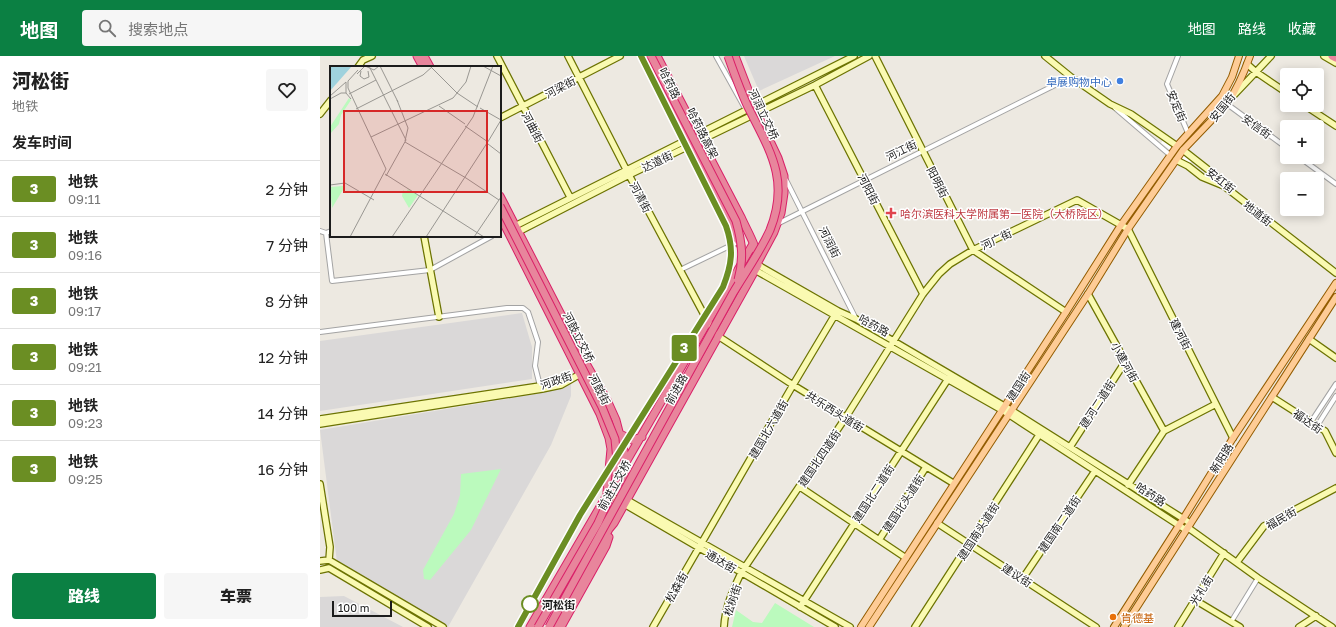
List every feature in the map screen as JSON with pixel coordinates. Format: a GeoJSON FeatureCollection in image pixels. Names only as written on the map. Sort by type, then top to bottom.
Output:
{"type":"FeatureCollection","features":[{"type":"Feature","properties":{"kind":"highway"},"geometry":{"type":"LineString","coordinates":[[417,56],[422,66]]}},
{"type":"Feature","properties":{"kind":"highway"},"geometry":{"type":"LineString","coordinates":[[424,56],[429,66]]}},
{"type":"Feature","properties":{"kind":"highway"},"geometry":{"type":"LineString","coordinates":[[429,56],[434,66]]}},
{"type":"Feature","properties":{"kind":"highway","name":"哈药路"},"geometry":{"type":"LineString","coordinates":[[643,56],[738,242],[746,255],[757,265]]}},
{"type":"Feature","properties":{"kind":"highway","name":"哈药路高架"},"geometry":{"type":"LineString","coordinates":[[650,56],[736,221],[741,240],[742,259],[740,272],[733,294]]}},
{"type":"Feature","properties":{"kind":"highway","name":"哈药路"},"geometry":{"type":"LineString","coordinates":[[657,56],[698,138],[741,217],[753,244],[757,265]]}},
{"type":"Feature","properties":{"kind":"highway","name":"河润立交桥"},"geometry":{"type":"LineString","coordinates":[[728,56],[743,96],[766,141],[781,179]]}},
{"type":"Feature","properties":{"kind":"highway","name":"河润街"},"geometry":{"type":"LineString","coordinates":[[734,56],[778,158],[781,179],[782,207],[777,224]]}},
{"type":"Feature","properties":{"kind":"highway"},"geometry":{"type":"LineString","coordinates":[[1332,56],[1336,58]]}},
{"type":"Feature","properties":{"kind":"highway","name":"前进立交桥"},"geometry":{"type":"LineString","coordinates":[[549,627],[769,231],[778,203],[781,179]]}},
{"type":"Feature","properties":{"kind":"highway","name":"河鼓街"},"geometry":{"type":"LineString","coordinates":[[501,198],[588,367],[607,400],[616,420],[624,451],[626,502]]}},
{"type":"Feature","properties":{"kind":"highway","name":"河鼓立交桥"},"geometry":{"type":"LineString","coordinates":[[501,208],[602,407],[615,439],[617,461],[615,485]]}},
{"type":"Feature","properties":{"kind":"highway","name":"河鼓街"},"geometry":{"type":"LineString","coordinates":[[501,218],[600,414],[609,438],[611,449],[607,494]]}},
{"type":"Feature","properties":{"kind":"highway"},"geometry":{"type":"LineString","coordinates":[[757,265],[777,224]]}},
{"type":"Feature","properties":{"kind":"highway","name":"前进路"},"geometry":{"type":"LineString","coordinates":[[530,627],[753,244]]}},
{"type":"Feature","properties":{"kind":"highway","name":"前进路"},"geometry":{"type":"LineString","coordinates":[[556,627],[609,529],[626,502],[757,265]]}},
{"type":"Feature","properties":{"kind":"highway"},"geometry":{"type":"LineString","coordinates":[[620,434],[632,440],[642,437]]}},
{"type":"Feature","properties":{"kind":"highway","name":"前进立交桥"},"geometry":{"type":"LineString","coordinates":[[538,627],[598,523],[615,485]]}},
{"type":"Feature","properties":{"kind":"highway","name":"前进路"},"geometry":{"type":"LineString","coordinates":[[561,627],[606,546],[614,523]]}},
{"type":"Feature","properties":{"kind":"main road","name":"安国街"},"geometry":{"type":"LineString","coordinates":[[1180,148],[1188,133],[1222,96],[1232,77],[1239,56]]}},
{"type":"Feature","properties":{"kind":"main road","name":"安国街"},"geometry":{"type":"LineString","coordinates":[[1180,148],[1227,104],[1242,79],[1250,56]]}},
{"type":"Feature","properties":{"kind":"main road","name":"建国街"},"geometry":{"type":"LineString","coordinates":[[861,627],[1121,225],[1170,155],[1180,148]]}},
{"type":"Feature","properties":{"kind":"main road","name":"建国街"},"geometry":{"type":"LineString","coordinates":[[869,627],[1088,294],[1128,229],[1176,160],[1180,148]]}},
{"type":"Feature","properties":{"kind":"main road","name":"新阳路"},"geometry":{"type":"LineString","coordinates":[[1330,291],[1336,278]]}},
{"type":"Feature","properties":{"kind":"main road","name":"新阳路"},"geometry":{"type":"LineString","coordinates":[[1114,627],[1233,438],[1336,283]]}},
{"type":"Feature","properties":{"kind":"main road","name":"新阳路"},"geometry":{"type":"LineString","coordinates":[[1124,627],[1336,297]]}},
{"type":"Feature","properties":{"kind":"street"},"geometry":{"type":"LineString","coordinates":[[359,66],[363,60],[372,56]]}},
{"type":"Feature","properties":{"kind":"street","name":"河曲街"},"geometry":{"type":"LineString","coordinates":[[497,56],[570,197]]}},
{"type":"Feature","properties":{"kind":"street","name":"河清街"},"geometry":{"type":"LineString","coordinates":[[568,56],[680,270],[708,322],[718,336]]}},
{"type":"Feature","properties":{"kind":"street","name":"河梁街"},"geometry":{"type":"LineString","coordinates":[[501,117],[620,56]]}},
{"type":"Feature","properties":{"kind":"street"},"geometry":{"type":"LineString","coordinates":[[716,56],[746,110]]}},
{"type":"Feature","properties":{"kind":"street"},"geometry":{"type":"LineString","coordinates":[[508,233],[570,197],[628,172],[688,143],[756,109],[854,56]]}},
{"type":"Feature","properties":{"kind":"street"},"geometry":{"type":"LineString","coordinates":[[698,138],[746,110],[756,109],[815,85],[869,56]]}},
{"type":"Feature","properties":{"kind":"street","name":"阳明街"},"geometry":{"type":"LineString","coordinates":[[875,56],[922,152],[973,250],[1066,312]]}},
{"type":"Feature","properties":{"kind":"street","name":"安红街"},"geometry":{"type":"LineString","coordinates":[[1045,56],[1071,77],[1110,104],[1131,114],[1180,148],[1336,270]]}},
{"type":"Feature","properties":{"kind":"street","name":"安定街"},"geometry":{"type":"LineString","coordinates":[[1178,56],[1167,84],[1188,133]]}},
{"type":"Feature","properties":{"kind":"street"},"geometry":{"type":"LineString","coordinates":[[1233,96],[1271,56]]}},
{"type":"Feature","properties":{"kind":"street"},"geometry":{"type":"LineString","coordinates":[[1324,56],[1336,63]]}},
{"type":"Feature","properties":{"kind":"street"},"geometry":{"type":"LineString","coordinates":[[1247,64],[1280,88]]}},
{"type":"Feature","properties":{"kind":"street","name":"河江街"},"geometry":{"type":"LineString","coordinates":[[777,224],[1071,77]]}},
{"type":"Feature","properties":{"kind":"street","name":"河阳街"},"geometry":{"type":"LineString","coordinates":[[815,85],[923,294]]}},
{"type":"Feature","properties":{"kind":"street"},"geometry":{"type":"LineString","coordinates":[[320,114],[330,101]]}},
{"type":"Feature","properties":{"kind":"street"},"geometry":{"type":"LineString","coordinates":[[1110,104],[1170,155]]}},
{"type":"Feature","properties":{"kind":"street","name":"安信街"},"geometry":{"type":"LineString","coordinates":[[1227,104],[1280,143]]}},
{"type":"Feature","properties":{"kind":"street"},"geometry":{"type":"LineString","coordinates":[[1315,112],[1336,126]]}},
{"type":"Feature","properties":{"kind":"street","name":"地道街"},"geometry":{"type":"LineString","coordinates":[[1176,160],[1188,166],[1202,178],[1224,186],[1336,273]]}},
{"type":"Feature","properties":{"kind":"street"},"geometry":{"type":"LineString","coordinates":[[1309,164],[1336,184]]}},
{"type":"Feature","properties":{"kind":"street","name":"达道街"},"geometry":{"type":"LineString","coordinates":[[517,229],[628,172]]}},
{"type":"Feature","properties":{"kind":"street","name":"河润街"},"geometry":{"type":"LineString","coordinates":[[781,179],[802,212],[856,319]]}},
{"type":"Feature","properties":{"kind":"street","name":"河广街"},"geometry":{"type":"LineString","coordinates":[[891,344],[923,294],[939,274],[950,264],[973,250],[1077,200],[1128,229]]}},
{"type":"Feature","properties":{"kind":"street","name":"建河街"},"geometry":{"type":"LineString","coordinates":[[1128,229],[1233,438]]}},
{"type":"Feature","properties":{"kind":"street"},"geometry":{"type":"LineString","coordinates":[[320,231],[326,233],[330,231]]}},
{"type":"Feature","properties":{"kind":"street"},"geometry":{"type":"LineString","coordinates":[[326,233],[332,281],[430,270],[490,237]]}},
{"type":"Feature","properties":{"kind":"street"},"geometry":{"type":"LineString","coordinates":[[424,237],[438,317]]}},
{"type":"Feature","properties":{"kind":"street"},"geometry":{"type":"LineString","coordinates":[[680,270],[738,242]]}},
{"type":"Feature","properties":{"kind":"street","name":"哈药路"},"geometry":{"type":"LineString","coordinates":[[757,265],[836,314],[1010,412],[1183,519],[1188,527],[1258,578],[1332,627]]}},
{"type":"Feature","properties":{"kind":"street","name":"小建河街"},"geometry":{"type":"LineString","coordinates":[[1088,294],[1164,431]]}},
{"type":"Feature","properties":{"kind":"street"},"geometry":{"type":"LineString","coordinates":[[320,332],[507,308],[523,308],[528,312],[538,342],[535,366],[540,386]]}},
{"type":"Feature","properties":{"kind":"street","name":"哈药路"},"geometry":{"type":"LineString","coordinates":[[836,314],[856,319],[891,344],[948,379],[1003,408]]}},
{"type":"Feature","properties":{"kind":"street","name":"建国北六道街"},"geometry":{"type":"LineString","coordinates":[[700,545],[836,314]]}},
{"type":"Feature","properties":{"kind":"street","name":"共乐西头道街"},"geometry":{"type":"LineString","coordinates":[[718,336],[793,385],[953,483]]}},
{"type":"Feature","properties":{"kind":"street"},"geometry":{"type":"LineString","coordinates":[[1309,340],[1336,358]]}},
{"type":"Feature","properties":{"kind":"street","name":"建国北四道街"},"geometry":{"type":"LineString","coordinates":[[743,570],[846,417],[891,344]]}},
{"type":"Feature","properties":{"kind":"street","name":"建河二道街"},"geometry":{"type":"LineString","coordinates":[[1070,448],[1125,362]]}},
{"type":"Feature","properties":{"kind":"street","name":"河政街"},"geometry":{"type":"LineString","coordinates":[[320,424],[542,389],[560,385],[580,374],[588,367]]}},
{"type":"Feature","properties":{"kind":"street","name":"河政街"},"geometry":{"type":"LineString","coordinates":[[320,419],[540,386],[580,374]]}},
{"type":"Feature","properties":{"kind":"street","name":"建国北二道街"},"geometry":{"type":"LineString","coordinates":[[800,607],[948,379]]}},
{"type":"Feature","properties":{"kind":"street"},"geometry":{"type":"LineString","coordinates":[[1311,422],[1336,384]]}},
{"type":"Feature","properties":{"kind":"street"},"geometry":{"type":"LineString","coordinates":[[1317,426],[1336,396]]}},
{"type":"Feature","properties":{"kind":"street","name":"福达街"},"geometry":{"type":"LineString","coordinates":[[1272,397],[1325,432],[1336,453]]}},
{"type":"Feature","properties":{"kind":"street"},"geometry":{"type":"LineString","coordinates":[[1128,485],[1164,431],[1216,404]]}},
{"type":"Feature","properties":{"kind":"street","name":"哈药路"},"geometry":{"type":"LineString","coordinates":[[1010,412],[1039,435],[1179,525],[1188,527]]}},
{"type":"Feature","properties":{"kind":"street","name":"建国南头道街"},"geometry":{"type":"LineString","coordinates":[[915,627],[1039,435]]}},
{"type":"Feature","properties":{"kind":"street","name":"建国北头道街"},"geometry":{"type":"LineString","coordinates":[[879,540],[926,467]]}},
{"type":"Feature","properties":{"kind":"street","name":"建国南二道街"},"geometry":{"type":"LineString","coordinates":[[1023,578],[1095,471]]}},
{"type":"Feature","properties":{"kind":"street"},"geometry":{"type":"LineString","coordinates":[[320,484],[330,547],[329,560]]}},
{"type":"Feature","properties":{"kind":"street"},"geometry":{"type":"LineString","coordinates":[[800,486],[906,558]]}},
{"type":"Feature","properties":{"kind":"street"},"geometry":{"type":"LineString","coordinates":[[1334,489],[1336,497]]}},
{"type":"Feature","properties":{"kind":"street","name":"福民街"},"geometry":{"type":"LineString","coordinates":[[1237,562],[1264,526],[1334,489]]}},
{"type":"Feature","properties":{"kind":"street","name":"通达街"},"geometry":{"type":"LineString","coordinates":[[607,494],[626,502],[743,570],[800,607],[835,627]]}},
{"type":"Feature","properties":{"kind":"street","name":"建议街"},"geometry":{"type":"LineString","coordinates":[[937,523],[1096,627]]}},
{"type":"Feature","properties":{"kind":"street","name":"松森街"},"geometry":{"type":"LineString","coordinates":[[653,627],[700,545]]}},
{"type":"Feature","properties":{"kind":"street","name":"光礼街"},"geometry":{"type":"LineString","coordinates":[[1178,627],[1224,553]]}},
{"type":"Feature","properties":{"kind":"street"},"geometry":{"type":"LineString","coordinates":[[320,561],[329,560],[443,627]]}},
{"type":"Feature","properties":{"kind":"street"},"geometry":{"type":"LineString","coordinates":[[320,570],[329,568],[428,627]]}},
{"type":"Feature","properties":{"kind":"street","name":"通达街"},"geometry":{"type":"LineString","coordinates":[[743,570],[804,601],[850,627]]}},
{"type":"Feature","properties":{"kind":"street","name":"松树街"},"geometry":{"type":"LineString","coordinates":[[724,627],[730,598],[743,570]]}},
{"type":"Feature","properties":{"kind":"street"},"geometry":{"type":"LineString","coordinates":[[1231,622],[1258,578]]}},
{"type":"Feature","properties":{"kind":"street"},"geometry":{"type":"LineString","coordinates":[[1195,600],[1240,627]]}},
{"type":"Feature","properties":{"kind":"street"},"geometry":{"type":"LineString","coordinates":[[1299,627],[1316,616]]}},
{"type":"Feature","properties":{"kind":"shaded area"},"geometry":{"type":"Polygon","coordinates":[[[744,56],[835,56],[759,91],[744,56]]]}},
{"type":"Feature","properties":{"kind":"shaded area"},"geometry":{"type":"Polygon","coordinates":[[[522,313],[532,347],[532,379],[320,411],[320,341],[522,313]]]}},
{"type":"Feature","properties":{"kind":"shaded area"},"geometry":{"type":"Polygon","coordinates":[[[571,382],[571,396],[551,445],[448,627],[337,562],[320,430],[537,394],[571,382]]]}},
{"type":"Feature","properties":{"kind":"shaded area"},"geometry":{"type":"Polygon","coordinates":[[[344,596],[403,627],[320,627],[320,597],[344,596]]]}},
{"type":"Feature","properties":{"kind":"green space"},"geometry":{"type":"Polygon","coordinates":[[[501,469],[471,530],[430,580],[424,579],[423,570],[454,514],[460,495],[461,474],[501,469]]]}},
{"type":"Feature","properties":{"kind":"green space"},"geometry":{"type":"Polygon","coordinates":[[[775,603],[814,627],[732,627],[736,610],[753,622],[762,623],[775,603]]]}},
{"type":"Feature","properties":{"kind":"pier"},"geometry":{"type":"Polygon","coordinates":[[[1164,139],[1192,161],[1189,164],[1161,143],[1164,139]]]}},
{"type":"Feature","properties":{"kind":"metro line","name":"3"},"geometry":{"type":"LineString","coordinates":[[518,627],[580,515],[723,287],[730,266],[732,250],[726,226],[641,56]]}},
{"type":"Feature","properties":{"kind":"place","name":"卓展购物中心"},"geometry":{"type":"Point","coordinates":[1120,81]}},
{"type":"Feature","properties":{"kind":"place","name":"哈尔滨医科大学附属第一医院（大桥院区）"},"geometry":{"type":"Point","coordinates":[891,213]}},
{"type":"Feature","properties":{"kind":"place","name":"河松街"},"geometry":{"type":"Point","coordinates":[530,604]}},
{"type":"Feature","properties":{"kind":"place","name":"肯德基"},"geometry":{"type":"Point","coordinates":[1113,617]}}]}
